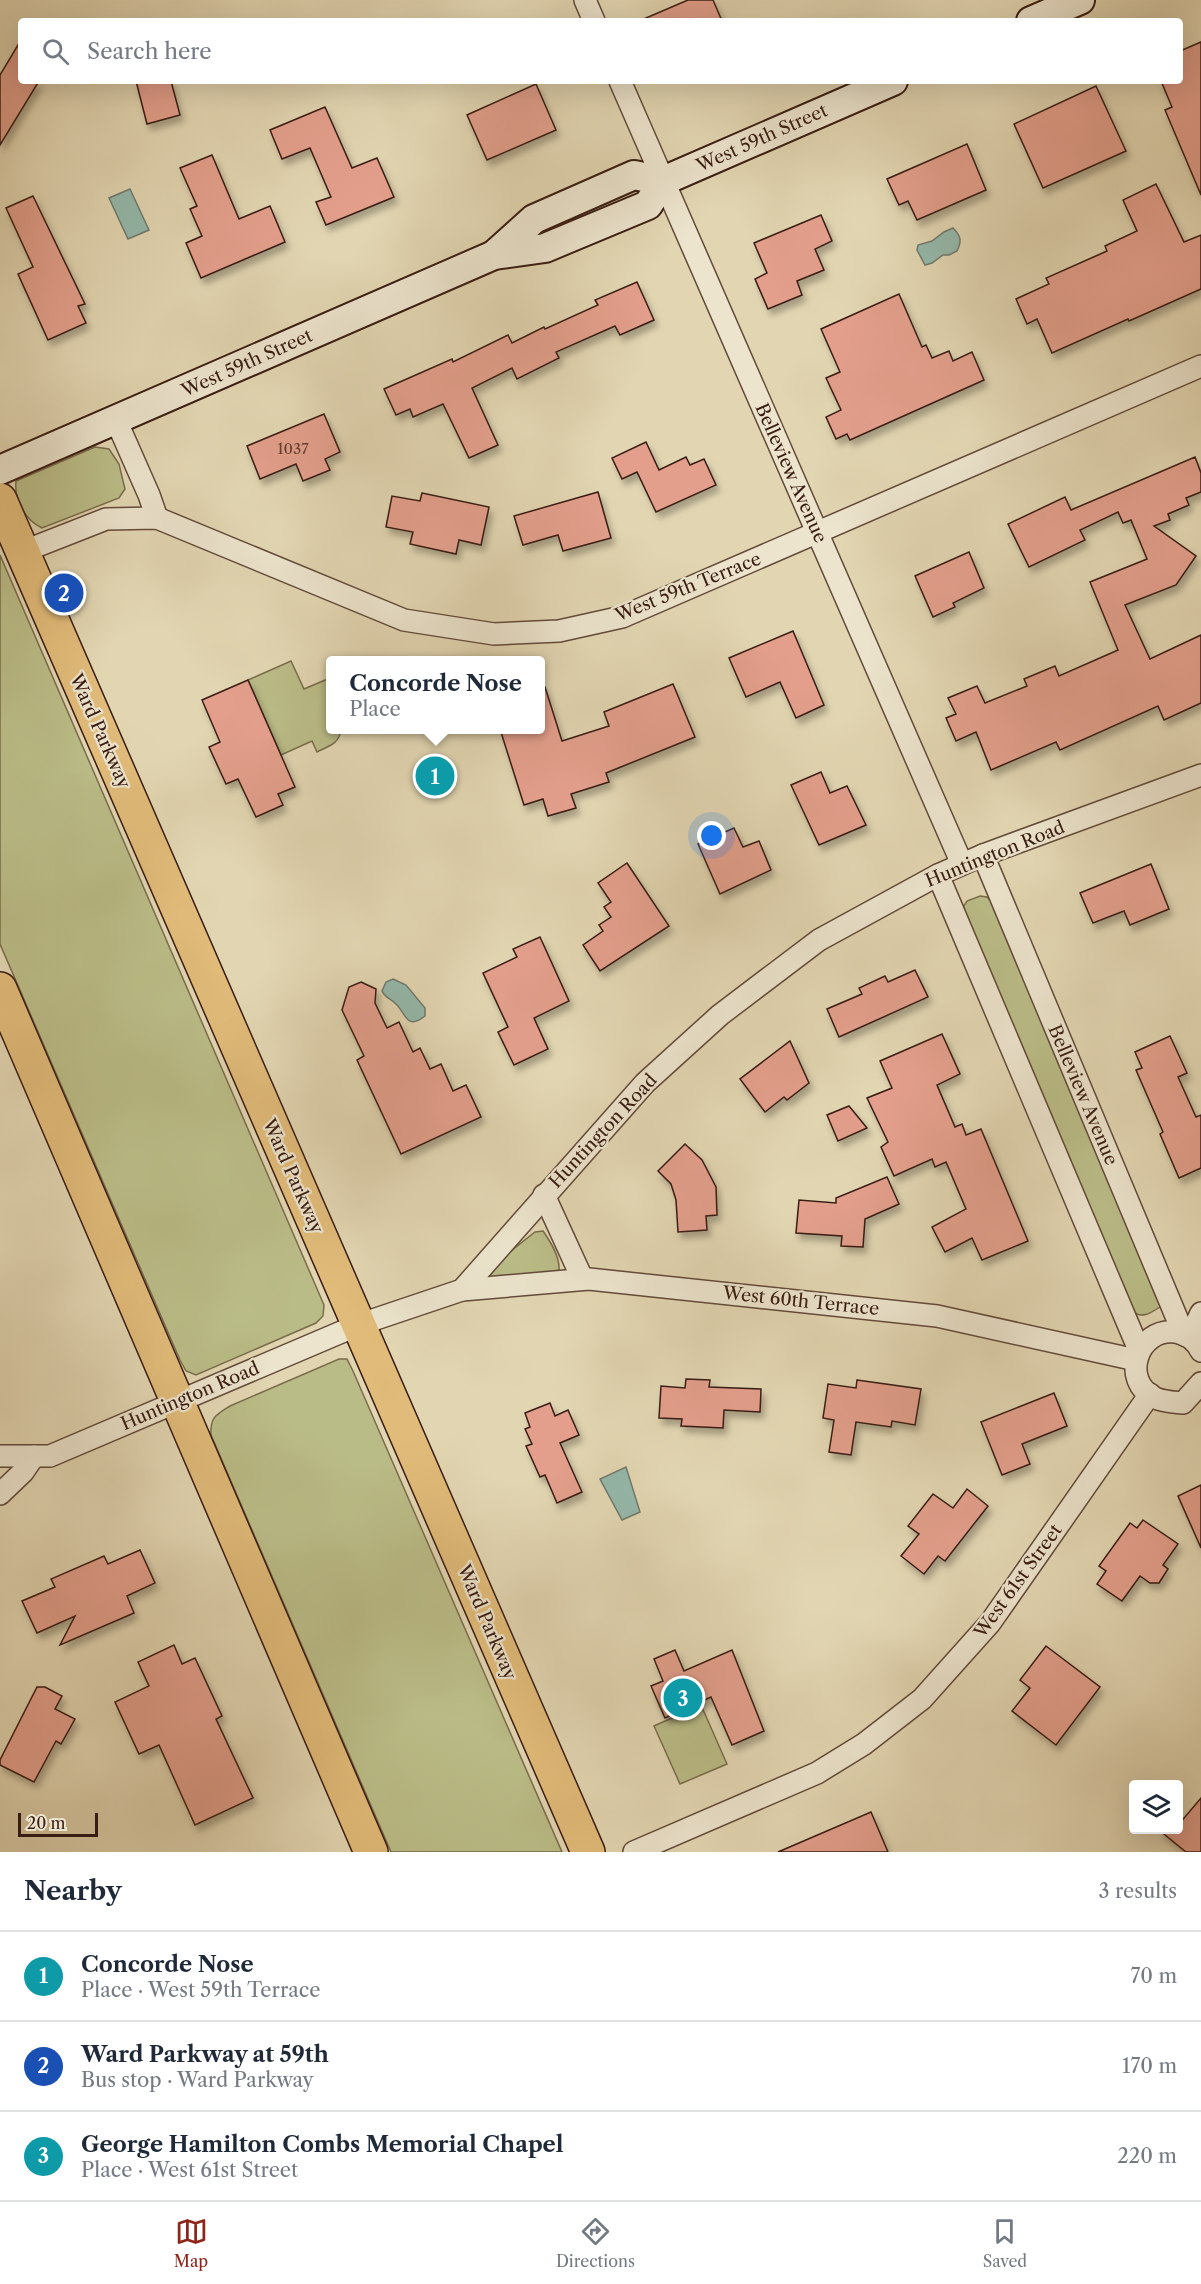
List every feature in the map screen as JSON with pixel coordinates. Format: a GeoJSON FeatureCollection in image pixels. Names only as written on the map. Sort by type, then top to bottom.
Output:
{"type":"FeatureCollection","features":[{"type":"Feature","properties":{"kind":"main road","name":"Ward Parkway"},"geometry":{"type":"LineString","coordinates":[[0,501],[588,1852]]}},
{"type":"Feature","properties":{"kind":"main road"},"geometry":{"type":"LineString","coordinates":[[0,989],[371,1852]]}},
{"type":"Feature","properties":{"kind":"street"},"geometry":{"type":"LineString","coordinates":[[585,0],[593,18]]}},
{"type":"Feature","properties":{"kind":"street"},"geometry":{"type":"LineString","coordinates":[[1038,18],[1080,0]]}},
{"type":"Feature","properties":{"kind":"street","name":"Belleview Avenue"},"geometry":{"type":"LineString","coordinates":[[621,84],[962,864]]}},
{"type":"Feature","properties":{"kind":"street","name":"West 59th Street"},"geometry":{"type":"LineString","coordinates":[[0,470],[494,255],[534,219],[634,175],[663,181],[886,84]]}},
{"type":"Feature","properties":{"kind":"street","name":"West 59th Terrace"},"geometry":{"type":"LineString","coordinates":[[22,552],[106,519],[157,518],[404,620],[494,634],[559,631],[622,617],[1201,366]]}},
{"type":"Feature","properties":{"kind":"street"},"geometry":{"type":"LineString","coordinates":[[116,420],[157,518]]}},
{"type":"Feature","properties":{"kind":"street","name":"Huntington Road"},"geometry":{"type":"LineString","coordinates":[[0,1456],[50,1456],[358,1325],[462,1290],[645,1083],[720,1015],[819,940],[962,864],[1201,775]]}},
{"type":"Feature","properties":{"kind":"street","name":"Belleview Avenue"},"geometry":{"type":"LineString","coordinates":[[983,855],[1191,1341]]}},
{"type":"Feature","properties":{"kind":"street"},"geometry":{"type":"LineString","coordinates":[[938,875],[1138,1355]]}},
{"type":"Feature","properties":{"kind":"street"},"geometry":{"type":"LineString","coordinates":[[544,1195],[582,1278]]}},
{"type":"Feature","properties":{"kind":"street","name":"West 60th Terrace"},"geometry":{"type":"LineString","coordinates":[[462,1290],[582,1278],[937,1316],[1138,1355]]}},
{"type":"Feature","properties":{"kind":"street"},"geometry":{"type":"LineString","coordinates":[[1201,1313],[1191,1341],[1167,1332],[1156,1334],[1146,1341],[1138,1355],[1136,1372],[1139,1382],[1150,1394],[1165,1401],[1183,1402],[1201,1383]]}},
{"type":"Feature","properties":{"kind":"street","name":"West 61st Street"},"geometry":{"type":"LineString","coordinates":[[634,1852],[817,1773],[864,1744],[922,1699],[990,1623],[1150,1394]]}},
{"type":"Feature","properties":{"kind":"street"},"geometry":{"type":"LineString","coordinates":[[0,1494],[23,1472],[34,1456]]}},
{"type":"Feature","properties":{"kind":"green space"},"geometry":{"type":"Polygon","coordinates":[[[95,447],[109,449],[119,464],[125,489],[119,498],[42,528],[30,520],[19,502],[16,481],[95,447]]]}},
{"type":"Feature","properties":{"kind":"green space"},"geometry":{"type":"Polygon","coordinates":[[[0,555],[324,1305],[323,1316],[316,1323],[196,1375],[186,1371],[180,1360],[0,944],[0,555]]]}},
{"type":"Feature","properties":{"kind":"green space"},"geometry":{"type":"Polygon","coordinates":[[[291,661],[304,689],[326,680],[326,734],[340,734],[336,742],[317,752],[312,741],[281,755],[248,680],[291,661]]]}},
{"type":"Feature","properties":{"kind":"green space"},"geometry":{"type":"Polygon","coordinates":[[[980,896],[987,897],[994,904],[1160,1301],[1160,1307],[1149,1313],[1138,1315],[1132,1310],[963,907],[967,901],[980,896]]]}},
{"type":"Feature","properties":{"kind":"green space"},"geometry":{"type":"Polygon","coordinates":[[[543,1231],[556,1254],[559,1270],[552,1273],[495,1279],[488,1276],[488,1269],[535,1232],[543,1231]]]}},
{"type":"Feature","properties":{"kind":"green space"},"geometry":{"type":"Polygon","coordinates":[[[339,1359],[347,1359],[353,1371],[562,1852],[391,1852],[211,1435],[213,1420],[230,1406],[339,1359]]]}},
{"type":"Feature","properties":{"kind":"green space"},"geometry":{"type":"Polygon","coordinates":[[[701,1705],[727,1764],[680,1784],[654,1726],[701,1705]]]}},
{"type":"Feature","properties":{"kind":"water"},"geometry":{"type":"Polygon","coordinates":[[[130,189],[149,230],[128,239],[109,198],[130,189]]]}},
{"type":"Feature","properties":{"kind":"water"},"geometry":{"type":"Polygon","coordinates":[[[953,228],[960,239],[957,251],[943,255],[925,265],[917,250],[918,245],[932,241],[953,228]]]}},
{"type":"Feature","properties":{"kind":"water"},"geometry":{"type":"Polygon","coordinates":[[[393,979],[406,985],[425,1008],[425,1016],[414,1022],[410,1021],[396,1004],[385,996],[382,991],[386,982],[393,979]]]}},
{"type":"Feature","properties":{"kind":"water"},"geometry":{"type":"Polygon","coordinates":[[[626,1467],[640,1512],[622,1520],[600,1479],[626,1467]]]}},
{"type":"Feature","properties":{"kind":"building"},"geometry":{"type":"Polygon","coordinates":[[[688,0],[713,0],[721,18],[646,18],[688,0]]]}},
{"type":"Feature","properties":{"kind":"building"},"geometry":{"type":"Polygon","coordinates":[[[1201,42],[1201,195],[1165,110],[1172,107],[1162,84],[1183,84],[1183,50],[1201,42]]]}},
{"type":"Feature","properties":{"kind":"building"},"geometry":{"type":"Polygon","coordinates":[[[18,45],[18,84],[37,84],[0,145],[0,75],[18,45]]]}},
{"type":"Feature","properties":{"kind":"building"},"geometry":{"type":"Polygon","coordinates":[[[137,84],[172,84],[180,115],[147,124],[137,84]]]}},
{"type":"Feature","properties":{"kind":"building"},"geometry":{"type":"Polygon","coordinates":[[[536,84],[556,130],[487,160],[467,115],[536,84]]]}},
{"type":"Feature","properties":{"kind":"building"},"geometry":{"type":"Polygon","coordinates":[[[1096,86],[1126,151],[1043,188],[1014,124],[1096,86]]]}},
{"type":"Feature","properties":{"kind":"building"},"geometry":{"type":"Polygon","coordinates":[[[325,107],[352,168],[377,158],[394,197],[326,225],[316,202],[331,197],[310,148],[282,159],[270,130],[325,107]]]}},
{"type":"Feature","properties":{"kind":"building"},"geometry":{"type":"Polygon","coordinates":[[[967,144],[986,190],[917,220],[908,201],[899,205],[887,179],[967,144]]]}},
{"type":"Feature","properties":{"kind":"building"},"geometry":{"type":"Polygon","coordinates":[[[212,155],[239,219],[270,206],[285,242],[201,278],[186,243],[202,236],[190,209],[197,206],[180,168],[212,155]]]}},
{"type":"Feature","properties":{"kind":"building"},"geometry":{"type":"Polygon","coordinates":[[[1156,184],[1184,242],[1201,235],[1201,289],[1052,353],[1037,319],[1027,324],[1016,299],[1049,284],[1046,278],[1107,251],[1105,246],[1137,231],[1123,200],[1156,184]]]}},
{"type":"Feature","properties":{"kind":"building"},"geometry":{"type":"Polygon","coordinates":[[[33,196],[85,304],[78,306],[86,323],[48,340],[18,274],[33,267],[6,208],[33,196]]]}},
{"type":"Feature","properties":{"kind":"building"},"geometry":{"type":"Polygon","coordinates":[[[821,215],[832,241],[815,249],[824,270],[797,281],[802,295],[768,309],[755,279],[767,273],[754,243],[821,215]]]}},
{"type":"Feature","properties":{"kind":"building"},"geometry":{"type":"Polygon","coordinates":[[[637,282],[654,320],[620,335],[615,326],[556,352],[559,358],[517,379],[512,368],[472,388],[498,445],[469,458],[443,404],[413,417],[410,409],[396,415],[384,389],[452,359],[453,362],[508,335],[512,343],[598,305],[595,300],[637,282]]]}},
{"type":"Feature","properties":{"kind":"building"},"geometry":{"type":"Polygon","coordinates":[[[899,294],[922,347],[926,345],[932,358],[949,351],[953,361],[972,352],[984,380],[850,440],[847,434],[836,439],[826,417],[841,410],[826,378],[840,372],[821,329],[899,294]]]}},
{"type":"Feature","properties":{"kind":"building"},"geometry":{"type":"Polygon","coordinates":[[[324,414],[340,452],[325,459],[330,470],[303,481],[296,464],[260,479],[247,446],[324,414]]]}},
{"type":"Feature","properties":{"kind":"building"},"geometry":{"type":"Polygon","coordinates":[[[646,442],[659,470],[686,457],[690,465],[704,459],[716,485],[656,512],[637,472],[622,479],[612,458],[646,442]]]}},
{"type":"Feature","properties":{"kind":"building"},"geometry":{"type":"Polygon","coordinates":[[[1195,457],[1201,473],[1201,492],[1186,498],[1189,505],[1168,514],[1170,520],[1154,526],[1196,556],[1176,585],[1125,605],[1150,659],[1201,635],[1201,703],[1164,720],[1158,706],[1060,750],[1056,742],[991,770],[976,732],[956,741],[946,718],[956,714],[948,698],[977,686],[985,703],[1027,686],[1024,679],[1055,666],[1059,676],[1118,650],[1090,582],[1147,559],[1131,520],[1123,523],[1118,512],[1080,530],[1085,540],[1029,567],[1008,524],[1065,497],[1071,510],[1195,457]]]}},
{"type":"Feature","properties":{"kind":"building"},"geometry":{"type":"Polygon","coordinates":[[[598,492],[611,538],[563,551],[558,535],[523,545],[514,516],[598,492]]]}},
{"type":"Feature","properties":{"kind":"building"},"geometry":{"type":"Polygon","coordinates":[[[422,493],[489,507],[481,545],[459,540],[456,554],[410,544],[413,532],[386,527],[392,496],[420,501],[422,493]]]}},
{"type":"Feature","properties":{"kind":"building"},"geometry":{"type":"Polygon","coordinates":[[[969,552],[984,588],[953,603],[955,607],[933,617],[915,576],[969,552]]]}},
{"type":"Feature","properties":{"kind":"building"},"geometry":{"type":"Polygon","coordinates":[[[793,631],[824,705],[796,718],[780,682],[746,697],[729,658],[793,631]]]}},
{"type":"Feature","properties":{"kind":"building"},"geometry":{"type":"Polygon","coordinates":[[[248,680],[295,787],[278,794],[283,805],[256,817],[238,779],[226,784],[209,747],[220,742],[202,700],[248,680]]]}},
{"type":"Feature","properties":{"kind":"building"},"geometry":{"type":"Polygon","coordinates":[[[673,684],[695,737],[606,773],[609,782],[571,794],[576,808],[548,816],[543,799],[524,805],[502,734],[545,734],[545,687],[562,741],[609,726],[604,712],[673,684]]]}},
{"type":"Feature","properties":{"kind":"building"},"geometry":{"type":"Polygon","coordinates":[[[821,772],[830,793],[847,786],[866,825],[819,845],[791,785],[821,772]]]}},
{"type":"Feature","properties":{"kind":"building"},"geometry":{"type":"Polygon","coordinates":[[[734,828],[743,847],[759,841],[771,870],[720,894],[698,844],[734,828]]]}},
{"type":"Feature","properties":{"kind":"building"},"geometry":{"type":"Polygon","coordinates":[[[627,863],[669,926],[600,971],[583,945],[603,931],[599,925],[611,917],[604,907],[611,902],[598,883],[627,863]]]}},
{"type":"Feature","properties":{"kind":"building"},"geometry":{"type":"Polygon","coordinates":[[[1151,864],[1169,909],[1130,925],[1124,911],[1093,923],[1080,893],[1151,864]]]}},
{"type":"Feature","properties":{"kind":"building"},"geometry":{"type":"Polygon","coordinates":[[[540,937],[569,1001],[534,1018],[548,1049],[514,1065],[498,1032],[508,1027],[483,973],[517,957],[513,949],[540,937]]]}},
{"type":"Feature","properties":{"kind":"building"},"geometry":{"type":"Polygon","coordinates":[[[915,970],[928,997],[839,1037],[827,1009],[862,994],[859,988],[885,976],[888,982],[915,970]]]}},
{"type":"Feature","properties":{"kind":"building"},"geometry":{"type":"Polygon","coordinates":[[[361,982],[376,989],[375,1003],[387,1028],[399,1022],[413,1052],[420,1048],[430,1069],[441,1064],[453,1091],[466,1085],[481,1117],[401,1154],[357,1060],[364,1056],[342,1010],[349,987],[361,982]]]}},
{"type":"Feature","properties":{"kind":"building"},"geometry":{"type":"Polygon","coordinates":[[[942,1034],[960,1074],[937,1085],[955,1127],[962,1124],[966,1135],[981,1129],[1028,1241],[982,1260],[972,1238],[945,1252],[932,1227],[966,1209],[946,1162],[935,1167],[932,1159],[894,1176],[881,1147],[888,1142],[867,1098],[892,1088],[880,1061],[942,1034]]]}},
{"type":"Feature","properties":{"kind":"building"},"geometry":{"type":"Polygon","coordinates":[[[1170,1036],[1187,1073],[1178,1077],[1196,1117],[1201,1115],[1201,1168],[1179,1178],[1160,1134],[1163,1132],[1136,1070],[1142,1068],[1135,1052],[1170,1036]]]}},
{"type":"Feature","properties":{"kind":"building"},"geometry":{"type":"Polygon","coordinates":[[[790,1041],[809,1083],[787,1100],[784,1097],[765,1112],[740,1079],[790,1041]]]}},
{"type":"Feature","properties":{"kind":"building"},"geometry":{"type":"Polygon","coordinates":[[[849,1106],[867,1128],[838,1141],[827,1115],[849,1106]]]}},
{"type":"Feature","properties":{"kind":"building"},"geometry":{"type":"Polygon","coordinates":[[[685,1144],[702,1160],[716,1187],[717,1215],[706,1216],[707,1230],[678,1232],[676,1200],[671,1184],[658,1171],[685,1144]]]}},
{"type":"Feature","properties":{"kind":"building"},"geometry":{"type":"Polygon","coordinates":[[[887,1177],[899,1204],[865,1219],[863,1247],[841,1246],[842,1236],[796,1233],[799,1200],[836,1203],[836,1198],[887,1177]]]}},
{"type":"Feature","properties":{"kind":"building"},"geometry":{"type":"Polygon","coordinates":[[[686,1379],[710,1380],[709,1387],[761,1389],[760,1412],[724,1410],[723,1428],[681,1426],[682,1419],[659,1418],[661,1386],[685,1388],[686,1379]]]}},
{"type":"Feature","properties":{"kind":"building"},"geometry":{"type":"Polygon","coordinates":[[[857,1380],[921,1389],[915,1425],[892,1421],[891,1427],[856,1422],[851,1455],[829,1452],[834,1420],[823,1418],[828,1384],[856,1388],[857,1380]]]}},
{"type":"Feature","properties":{"kind":"building"},"geometry":{"type":"Polygon","coordinates":[[[1054,1393],[1067,1426],[1022,1444],[1030,1464],[1002,1475],[981,1422],[1054,1393]]]}},
{"type":"Feature","properties":{"kind":"building"},"geometry":{"type":"Polygon","coordinates":[[[550,1403],[555,1416],[568,1410],[579,1435],[560,1443],[582,1492],[557,1503],[545,1475],[540,1477],[526,1446],[532,1444],[525,1429],[530,1427],[525,1413],[550,1403]]]}},
{"type":"Feature","properties":{"kind":"building"},"geometry":{"type":"Polygon","coordinates":[[[1201,1485],[1201,1548],[1178,1496],[1201,1485]]]}},
{"type":"Feature","properties":{"kind":"building"},"geometry":{"type":"Polygon","coordinates":[[[967,1489],[988,1506],[945,1561],[938,1556],[924,1574],[901,1556],[919,1534],[908,1526],[933,1494],[953,1508],[967,1489]]]}},
{"type":"Feature","properties":{"kind":"building"},"geometry":{"type":"Polygon","coordinates":[[[1143,1520],[1178,1544],[1163,1565],[1168,1569],[1159,1583],[1150,1583],[1140,1576],[1122,1601],[1097,1584],[1106,1571],[1099,1566],[1130,1523],[1137,1528],[1143,1520]]]}},
{"type":"Feature","properties":{"kind":"building"},"geometry":{"type":"Polygon","coordinates":[[[140,1550],[155,1583],[127,1596],[134,1613],[60,1645],[75,1616],[37,1633],[22,1601],[55,1587],[51,1579],[104,1556],[108,1564],[140,1550]]]}},
{"type":"Feature","properties":{"kind":"building"},"geometry":{"type":"Polygon","coordinates":[[[174,1645],[182,1664],[195,1658],[222,1716],[216,1719],[253,1798],[195,1825],[159,1745],[139,1754],[115,1702],[149,1686],[138,1662],[174,1645]]]}},
{"type":"Feature","properties":{"kind":"building"},"geometry":{"type":"Polygon","coordinates":[[[1046,1646],[1100,1687],[1056,1745],[1012,1711],[1030,1688],[1020,1680],[1046,1646]]]}},
{"type":"Feature","properties":{"kind":"building"},"geometry":{"type":"Polygon","coordinates":[[[675,1650],[684,1671],[732,1650],[764,1731],[732,1745],[711,1697],[665,1718],[651,1686],[663,1681],[654,1659],[675,1650]]]}},
{"type":"Feature","properties":{"kind":"building"},"geometry":{"type":"Polygon","coordinates":[[[37,1687],[45,1687],[62,1696],[55,1709],[75,1719],[61,1744],[56,1741],[34,1782],[0,1765],[0,1760],[37,1687]]]}},
{"type":"Feature","properties":{"kind":"building"},"geometry":{"type":"Polygon","coordinates":[[[1201,1798],[1201,1852],[1186,1852],[1164,1834],[1183,1834],[1183,1819],[1201,1798]]]}},
{"type":"Feature","properties":{"kind":"building"},"geometry":{"type":"Polygon","coordinates":[[[871,1812],[888,1852],[778,1852],[871,1812]]]}},
{"type":"Feature","properties":{"kind":"place","name":"Ward Parkway at 59th"},"geometry":{"type":"Point","coordinates":[64,593]}},
{"type":"Feature","properties":{"kind":"place","name":"Concorde Nose"},"geometry":{"type":"Point","coordinates":[435,776]}},
{"type":"Feature","properties":{"kind":"place","name":"George Hamilton Combs Memorial Chapel"},"geometry":{"type":"Point","coordinates":[683,1698]}}]}
